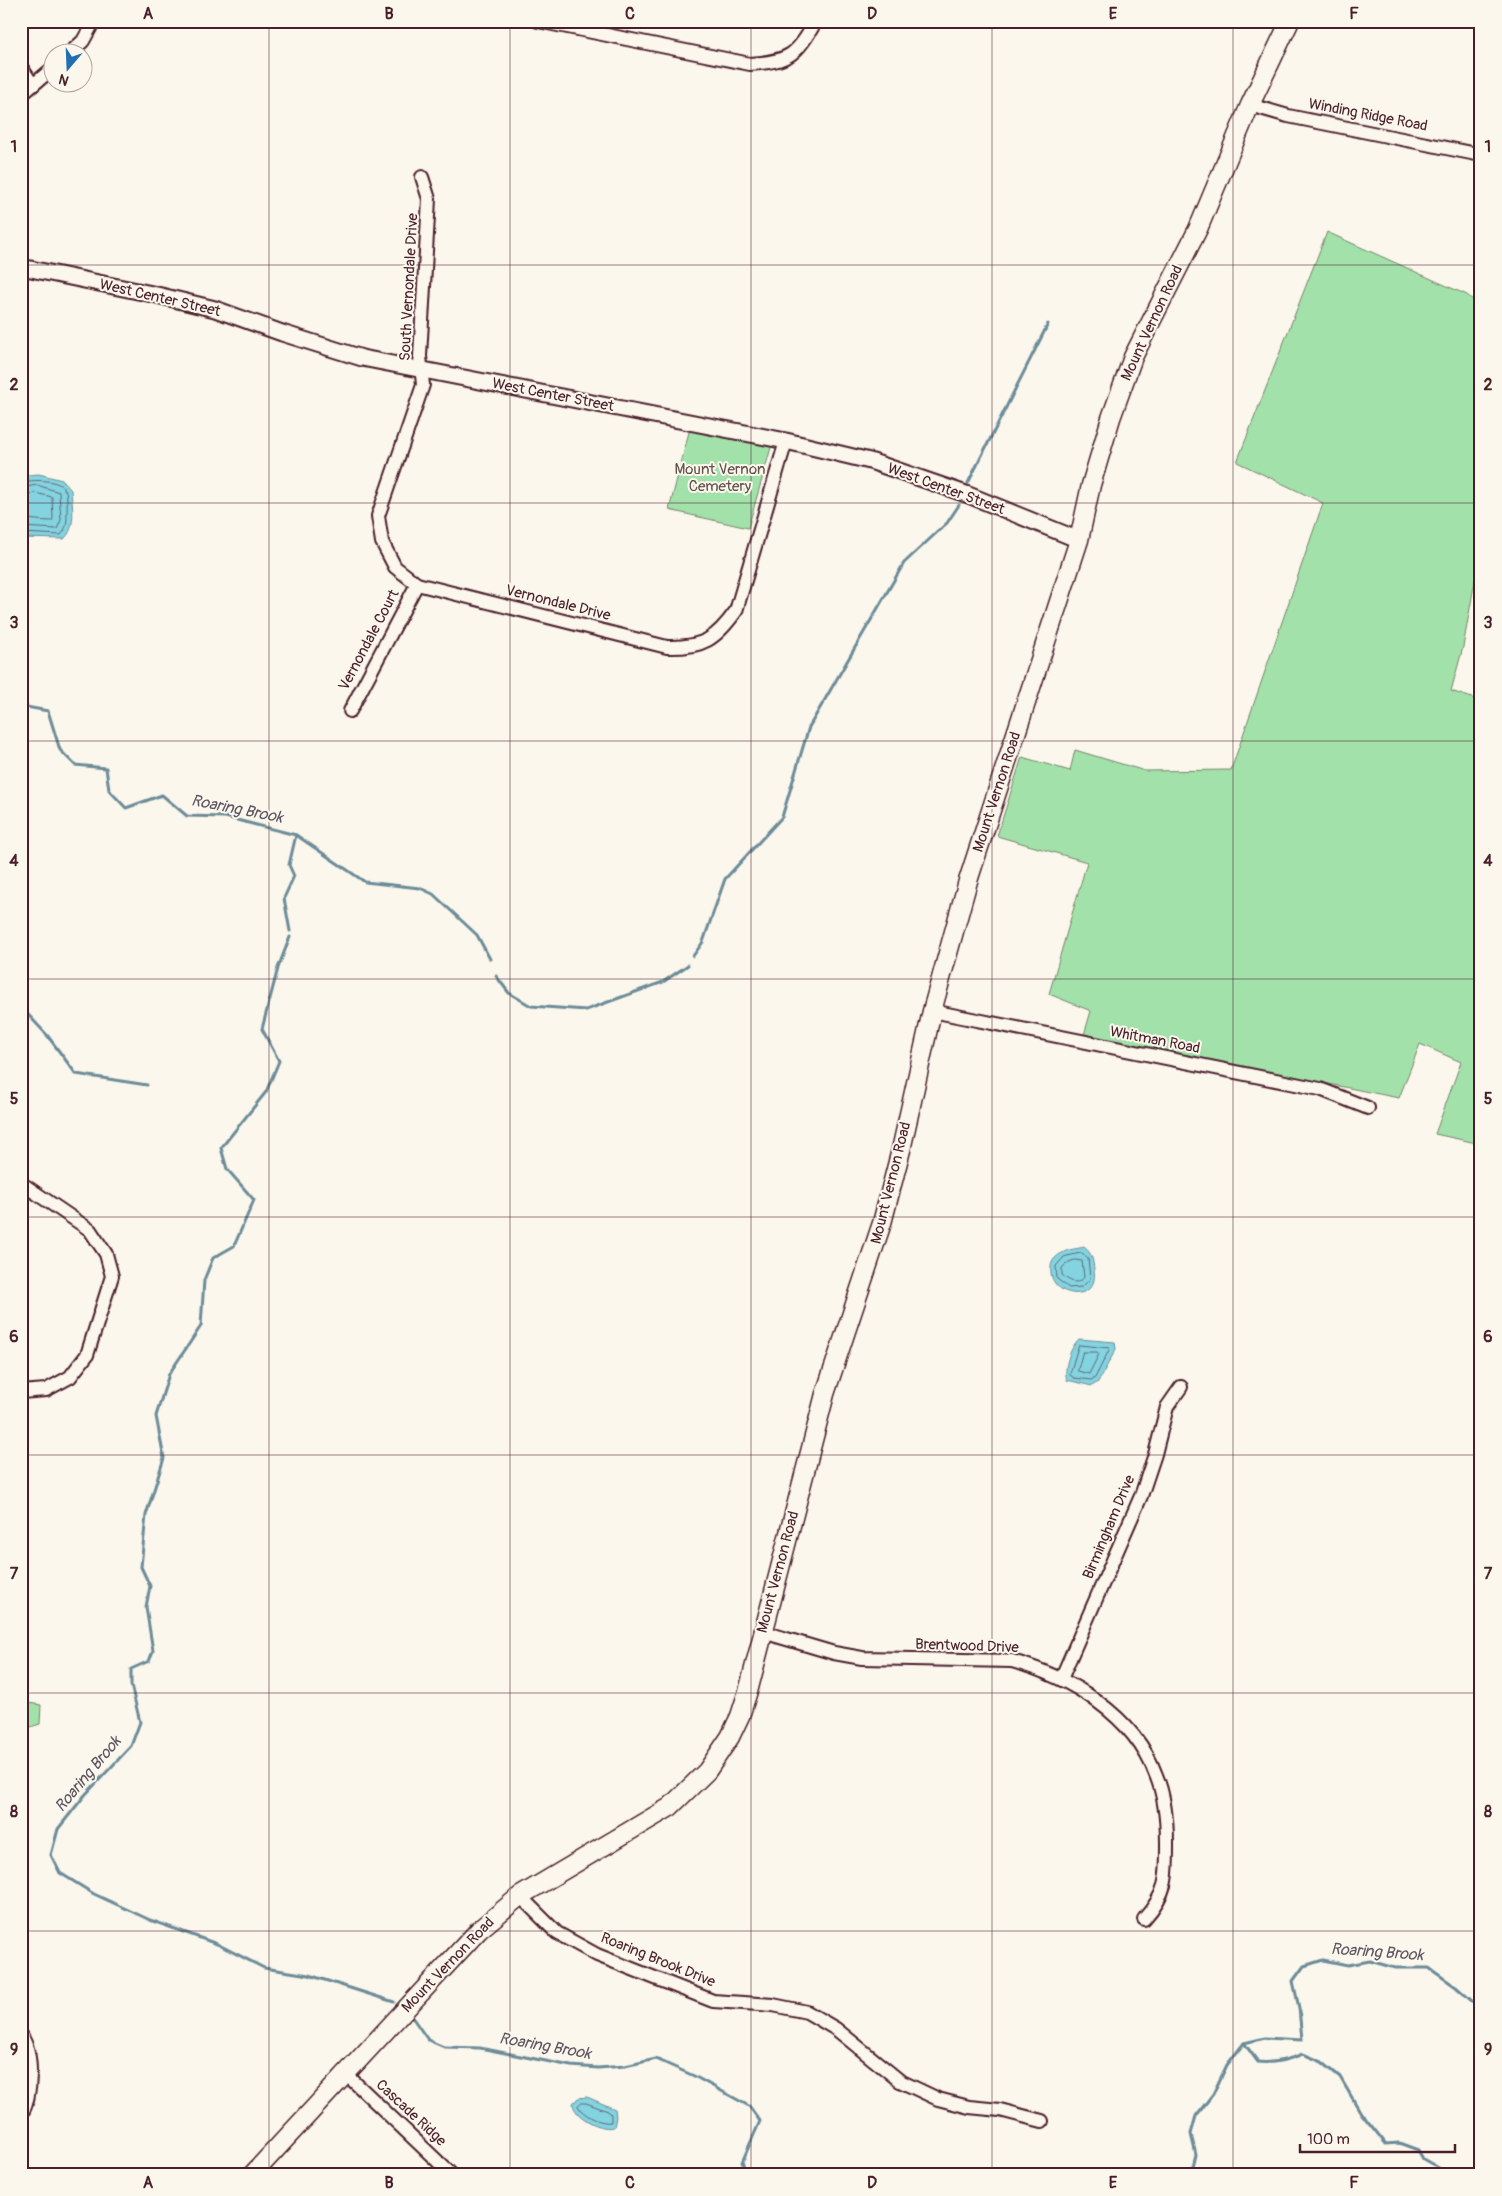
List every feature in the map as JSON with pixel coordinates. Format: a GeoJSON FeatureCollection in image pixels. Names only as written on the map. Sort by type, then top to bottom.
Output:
{"type":"FeatureCollection","features":[{"type":"Feature","properties":{"kind":"main road","name":"Mount Vernon Road"},"geometry":{"type":"LineString","coordinates":[[252,2175],[479,1930],[520,1896],[670,1807],[700,1779],[730,1737],[740,1716],[749,1688],[825,1394],[882,1223],[902,1150],[932,1011],[968,881],[1079,540],[1091,485],[1110,418],[1133,357],[1198,229],[1250,104],[1290,21]]}},
{"type":"Feature","properties":{"kind":"street"},"geometry":{"type":"LineString","coordinates":[[83,42],[94,21]]}},
{"type":"Feature","properties":{"kind":"street"},"geometry":{"type":"LineString","coordinates":[[538,21],[750,64],[773,62],[797,51],[816,21]]}},
{"type":"Feature","properties":{"kind":"street"},"geometry":{"type":"LineString","coordinates":[[21,67],[33,85]]}},
{"type":"Feature","properties":{"kind":"street"},"geometry":{"type":"LineString","coordinates":[[21,95],[42,77]]}},
{"type":"Feature","properties":{"kind":"street","name":"Winding Ridge Road"},"geometry":{"type":"LineString","coordinates":[[1250,104],[1288,116],[1481,155]]}},
{"type":"Feature","properties":{"kind":"street","name":"South Vernondale Drive"},"geometry":{"type":"LineString","coordinates":[[422,177],[429,199],[429,226],[420,356],[422,370]]}},
{"type":"Feature","properties":{"kind":"street","name":"West Center Street"},"geometry":{"type":"LineString","coordinates":[[21,267],[215,309],[322,347],[362,358],[786,441],[870,461],[966,494],[1079,540]]}},
{"type":"Feature","properties":{"kind":"street","name":"Vernondale Drive"},"geometry":{"type":"LineString","coordinates":[[422,370],[423,385],[378,516],[382,542],[395,567],[417,584],[666,647],[687,648],[703,642],[721,632],[736,611],[786,441]]}},
{"type":"Feature","properties":{"kind":"street","name":"Vernondale Court"},"geometry":{"type":"LineString","coordinates":[[350,711],[417,584]]}},
{"type":"Feature","properties":{"kind":"street","name":"Whitman Road"},"geometry":{"type":"LineString","coordinates":[[932,1011],[1320,1089],[1368,1108]]}},
{"type":"Feature","properties":{"kind":"street"},"geometry":{"type":"LineString","coordinates":[[21,1183],[90,1230],[106,1254],[112,1276],[87,1355],[70,1377],[46,1390],[21,1392]]}},
{"type":"Feature","properties":{"kind":"street","name":"Birmingham Drive"},"geometry":{"type":"LineString","coordinates":[[1061,1679],[1141,1496],[1155,1454],[1167,1407],[1181,1387]]}},
{"type":"Feature","properties":{"kind":"street","name":"Brentwood Drive"},"geometry":{"type":"LineString","coordinates":[[762,1632],[834,1653],[862,1658],[1012,1661],[1033,1667],[1061,1679],[1088,1695],[1116,1717],[1140,1743],[1156,1773],[1165,1802],[1167,1863],[1163,1894],[1157,1905],[1144,1919]]}},
{"type":"Feature","properties":{"kind":"street","name":"Roaring Brook Drive"},"geometry":{"type":"LineString","coordinates":[[520,1896],[557,1933],[597,1955],[713,2001],[773,2005],[807,2012],[836,2029],[900,2081],[938,2099],[969,2107],[1000,2110],[1042,2121]]}},
{"type":"Feature","properties":{"kind":"street"},"geometry":{"type":"LineString","coordinates":[[21,2036],[30,2062],[30,2086],[21,2114]]}},
{"type":"Feature","properties":{"kind":"street","name":"Cascade Ridge"},"geometry":{"type":"LineString","coordinates":[[346,2075],[452,2175]]}},
{"type":"Feature","properties":{"kind":"green space"},"geometry":{"type":"Polygon","coordinates":[[[1327,232],[1467,295],[1481,307],[1481,566],[1476,575],[1463,647],[1451,691],[1481,701],[1481,1144],[1435,1134],[1461,1062],[1420,1044],[1399,1098],[1084,1035],[1091,1011],[1049,994],[1087,862],[997,836],[1022,757],[1070,771],[1075,750],[1145,771],[1231,770],[1323,503],[1237,462],[1327,232]]]}},
{"type":"Feature","properties":{"kind":"green space","name":"Mount Vernon Cemetery"},"geometry":{"type":"Polygon","coordinates":[[[690,428],[772,444],[748,528],[669,510],[690,428]]]}},
{"type":"Feature","properties":{"kind":"green space"},"geometry":{"type":"Polygon","coordinates":[[[21,1696],[29,1703],[41,1705],[40,1724],[21,1730],[21,1696]]]}},
{"type":"Feature","properties":{"kind":"water"},"geometry":{"type":"Polygon","coordinates":[[[39,474],[62,480],[71,490],[72,522],[71,528],[64,539],[21,538],[21,478],[27,475],[39,474]]]}},
{"type":"Feature","properties":{"kind":"water"},"geometry":{"type":"Polygon","coordinates":[[[1084,1247],[1093,1260],[1094,1281],[1089,1289],[1082,1293],[1064,1291],[1052,1277],[1052,1263],[1056,1257],[1064,1252],[1084,1247]]]}},
{"type":"Feature","properties":{"kind":"water"},"geometry":{"type":"Polygon","coordinates":[[[1079,1339],[1115,1342],[1116,1349],[1098,1382],[1092,1386],[1067,1380],[1068,1359],[1079,1339]]]}},
{"type":"Feature","properties":{"kind":"water"},"geometry":{"type":"Polygon","coordinates":[[[587,2097],[615,2109],[614,2127],[609,2128],[596,2125],[578,2113],[573,2103],[578,2098],[587,2097]]]}},
{"type":"Feature","properties":{"kind":"waterway"},"geometry":{"type":"LineString","coordinates":[[968,483],[1048,324]]}},
{"type":"Feature","properties":{"kind":"waterway"},"geometry":{"type":"LineString","coordinates":[[693,956],[703,942],[725,879],[782,817],[809,727],[904,563],[947,523],[959,505]]}},
{"type":"Feature","properties":{"kind":"waterway","name":"Roaring Brook"},"geometry":{"type":"LineString","coordinates":[[21,706],[48,711],[60,750],[75,765],[106,768],[109,790],[126,808],[162,795],[187,816],[225,817],[296,835],[289,865],[294,876],[284,898],[290,931]]}},
{"type":"Feature","properties":{"kind":"waterway"},"geometry":{"type":"LineString","coordinates":[[296,835],[365,882],[420,888],[433,894],[477,935],[490,959]]}},
{"type":"Feature","properties":{"kind":"waterway","name":"Roaring Brook"},"geometry":{"type":"LineString","coordinates":[[290,937],[278,968],[262,1029],[279,1061],[266,1092],[221,1148],[227,1169],[254,1200],[234,1246],[213,1258],[204,1280],[201,1326],[169,1374],[156,1416],[164,1458],[146,1515],[141,1567],[150,1586],[146,1607],[153,1651],[149,1661],[131,1669],[131,1685],[140,1722],[131,1746],[85,1795],[58,1829],[51,1855],[60,1873],[94,1894],[150,1920],[217,1944],[264,1968],[309,1975],[394,2002]]}},
{"type":"Feature","properties":{"kind":"waterway"},"geometry":{"type":"LineString","coordinates":[[496,976],[509,993],[531,1006],[586,1010],[663,982],[688,965]]}},
{"type":"Feature","properties":{"kind":"waterway"},"geometry":{"type":"LineString","coordinates":[[21,1007],[47,1035],[76,1074],[147,1085]]}},
{"type":"Feature","properties":{"kind":"waterway","name":"Roaring Brook"},"geometry":{"type":"LineString","coordinates":[[1244,2043],[1265,2038],[1302,2040],[1299,2008],[1293,1981],[1304,1966],[1323,1960],[1348,1965],[1370,1961],[1395,1968],[1429,1968],[1456,1987],[1481,2009]]}},
{"type":"Feature","properties":{"kind":"waterway","name":"Roaring Brook"},"geometry":{"type":"LineString","coordinates":[[412,2017],[428,2040],[444,2047],[480,2048],[571,2066],[598,2068],[625,2066],[656,2059],[694,2076],[749,2106],[760,2121],[742,2162],[747,2175]]}},
{"type":"Feature","properties":{"kind":"waterway","name":"Roaring Brook"},"geometry":{"type":"LineString","coordinates":[[1191,2175],[1196,2155],[1191,2134],[1196,2116],[1213,2094],[1227,2065],[1244,2043],[1258,2062],[1281,2061],[1303,2054],[1322,2062],[1340,2077],[1361,2113],[1386,2144],[1399,2143],[1418,2150],[1423,2159],[1451,2175]]}}]}
